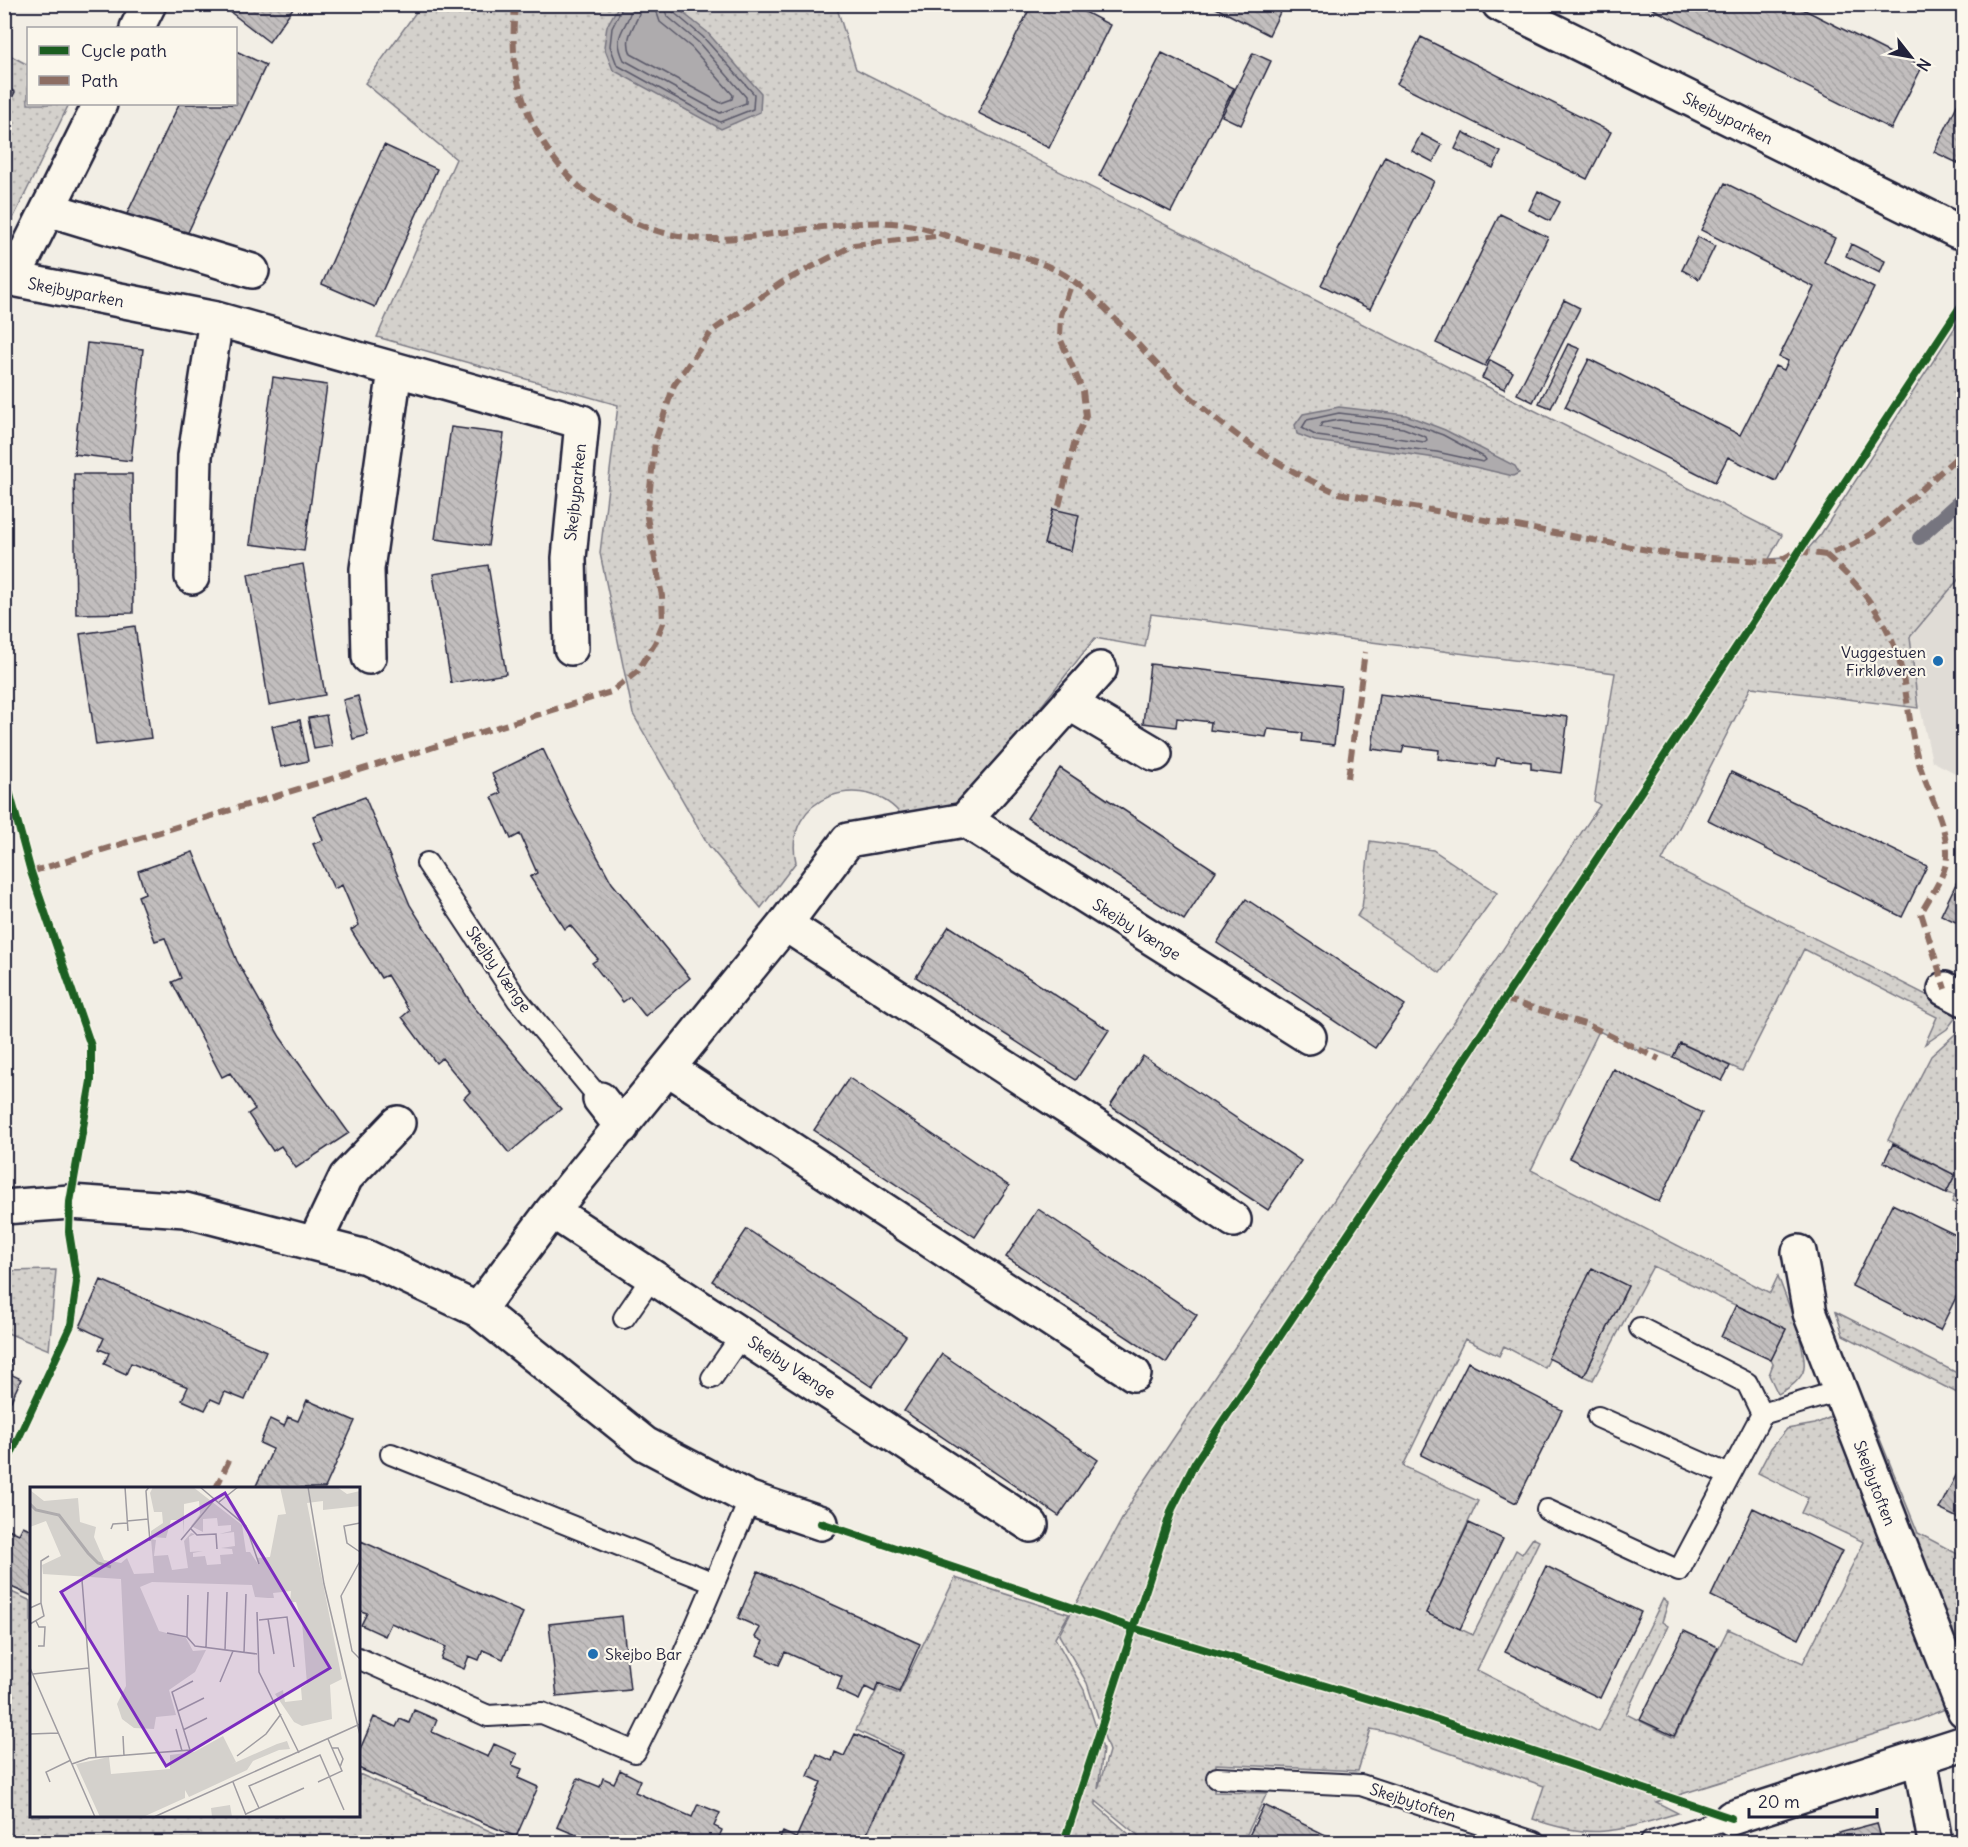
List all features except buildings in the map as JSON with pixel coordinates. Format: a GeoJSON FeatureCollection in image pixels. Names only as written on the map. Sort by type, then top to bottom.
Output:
{"type":"FeatureCollection","features":[{"type":"Feature","properties":{"kind":"street"},"geometry":{"type":"LineString","coordinates":[[138,27],[149,4]]}},
{"type":"Feature","properties":{"kind":"street","name":"Skejbyparken"},"geometry":{"type":"LineString","coordinates":[[1499,4],[1957,231]]}},
{"type":"Feature","properties":{"kind":"street","name":"Skejbyparken"},"geometry":{"type":"LineString","coordinates":[[100,105],[13,279],[216,319],[582,422],[569,558],[571,648]]}},
{"type":"Feature","properties":{"kind":"street"},"geometry":{"type":"LineString","coordinates":[[48,209],[252,271]]}},
{"type":"Feature","properties":{"kind":"street"},"geometry":{"type":"LineString","coordinates":[[192,577],[195,456],[216,319]]}},
{"type":"Feature","properties":{"kind":"street"},"geometry":{"type":"LineString","coordinates":[[369,657],[367,569],[395,370]]}},
{"type":"Feature","properties":{"kind":"street"},"geometry":{"type":"LineString","coordinates":[[478,1310],[552,1211],[669,1069],[733,968],[785,924],[848,840],[965,820],[1100,669]]}},
{"type":"Feature","properties":{"kind":"street"},"geometry":{"type":"LineString","coordinates":[[1069,703],[1155,754]]}},
{"type":"Feature","properties":{"kind":"street","name":"Skejby Vænge"},"geometry":{"type":"LineString","coordinates":[[965,820],[1309,1037]]}},
{"type":"Feature","properties":{"kind":"street"},"geometry":{"type":"LineString","coordinates":[[785,924],[1080,1116],[1234,1220]]}},
{"type":"Feature","properties":{"kind":"street"},"geometry":{"type":"LineString","coordinates":[[669,1069],[1134,1374]]}},
{"type":"Feature","properties":{"kind":"street","name":"Skejby Vænge"},"geometry":{"type":"LineString","coordinates":[[600,1099],[622,1127]]}},
{"type":"Feature","properties":{"kind":"street"},"geometry":{"type":"LineString","coordinates":[[315,1242],[346,1177],[398,1123]]}},
{"type":"Feature","properties":{"kind":"street"},"geometry":{"type":"LineString","coordinates":[[4,1207],[70,1202],[184,1210],[366,1257],[478,1310],[645,1444],[750,1499],[821,1523]]}},
{"type":"Feature","properties":{"kind":"street","name":"Skejby Vænge"},"geometry":{"type":"LineString","coordinates":[[552,1211],[1031,1525]]}},
{"type":"Feature","properties":{"kind":"street","name":"Skejbytoften"},"geometry":{"type":"LineString","coordinates":[[1799,1252],[1810,1313],[1964,1710]]}},
{"type":"Feature","properties":{"kind":"street"},"geometry":{"type":"LineString","coordinates":[[1731,1818],[1964,1743]]}},
{"type":"Feature","properties":{"kind":"street"},"geometry":{"type":"LineString","coordinates":[[1920,1758],[1935,1842]]}},
{"type":"Feature","properties":{"kind":"lane","name":"Skejby Vænge"},"geometry":{"type":"LineString","coordinates":[[427,863],[518,999],[600,1099]]}},
{"type":"Feature","properties":{"kind":"lane"},"geometry":{"type":"LineString","coordinates":[[624,1318],[652,1276]]}},
{"type":"Feature","properties":{"kind":"lane"},"geometry":{"type":"LineString","coordinates":[[1640,1328],[1747,1383],[1762,1414]]}},
{"type":"Feature","properties":{"kind":"lane"},"geometry":{"type":"LineString","coordinates":[[712,1378],[742,1335]]}},
{"type":"Feature","properties":{"kind":"lane"},"geometry":{"type":"LineString","coordinates":[[1547,1510],[1679,1571],[1762,1414],[1839,1391]]}},
{"type":"Feature","properties":{"kind":"lane"},"geometry":{"type":"LineString","coordinates":[[1598,1417],[1729,1475]]}},
{"type":"Feature","properties":{"kind":"lane"},"geometry":{"type":"LineString","coordinates":[[390,1454],[714,1583]]}},
{"type":"Feature","properties":{"kind":"lane"},"geometry":{"type":"LineString","coordinates":[[360,1659],[488,1716],[542,1713],[635,1752],[714,1583],[750,1499]]}},
{"type":"Feature","properties":{"kind":"lane","name":"Skejbytoften"},"geometry":{"type":"LineString","coordinates":[[1217,1778],[1361,1785],[1534,1842]]}},
{"type":"Feature","properties":{"kind":"lane"},"geometry":{"type":"LineString","coordinates":[[1651,1842],[1731,1818]]}},
{"type":"Feature","properties":{"kind":"shaded area"},"geometry":{"type":"Polygon","coordinates":[[[421,5],[836,5],[856,69],[1782,535],[1769,559],[1801,557],[1821,534],[1963,315],[1963,574],[1910,637],[1918,708],[1751,687],[1662,861],[1960,1012],[1947,1029],[1925,1044],[1937,1017],[1804,949],[1742,1071],[1681,1043],[1673,1057],[1649,1048],[1645,1054],[1599,1031],[1531,1170],[1770,1293],[1778,1276],[1800,1339],[1803,1352],[1803,1372],[1789,1388],[1778,1394],[1769,1375],[1773,1364],[1771,1360],[1786,1329],[1653,1266],[1593,1380],[1584,1376],[1628,1286],[1592,1269],[1545,1368],[1504,1346],[1499,1356],[1465,1339],[1403,1466],[1478,1501],[1426,1613],[1473,1635],[1516,1550],[1522,1554],[1533,1538],[1539,1541],[1477,1670],[1599,1732],[1663,1599],[1668,1603],[1662,1622],[1668,1626],[1626,1714],[1674,1738],[1728,1629],[1803,1663],[1864,1542],[1801,1513],[1808,1498],[1758,1473],[1771,1448],[1787,1429],[1815,1424],[1865,1402],[1918,1533],[1963,1557],[1963,1702],[1910,1723],[1656,1802],[1678,1813],[1622,1829],[1590,1832],[1554,1826],[1533,1819],[1544,1786],[1392,1733],[1371,1729],[1358,1771],[1216,1764],[1214,1792],[1267,1793],[1243,1842],[1146,1842],[1096,1801],[1096,1805],[1138,1842],[864,1842],[904,1753],[856,1730],[879,1686],[899,1694],[955,1578],[1069,1614],[1055,1638],[1084,1690],[1103,1749],[1098,1789],[1109,1751],[1087,1683],[1059,1635],[1134,1497],[1600,805],[1594,801],[1615,673],[1151,614],[1145,647],[1095,638],[960,809],[903,817],[887,802],[868,794],[848,792],[830,796],[813,806],[801,821],[795,839],[796,862],[761,908],[709,846],[633,714],[600,553],[618,405],[377,337],[456,159],[365,83],[421,5]]]}},
{"type":"Feature","properties":{"kind":"shaded area"},"geometry":{"type":"Polygon","coordinates":[[[4,52],[27,64],[27,105],[69,105],[5,235],[4,52]]]}},
{"type":"Feature","properties":{"kind":"shaded area","name":"Vuggestuen Firkløveren"},"geometry":{"type":"Polygon","coordinates":[[[1963,574],[1963,777],[1932,761],[1915,684],[1910,637],[1963,574]]]}},
{"type":"Feature","properties":{"kind":"shaded area"},"geometry":{"type":"Polygon","coordinates":[[[1370,841],[1433,850],[1497,893],[1440,973],[1357,916],[1362,908],[1370,841]]]}},
{"type":"Feature","properties":{"kind":"shaded area"},"geometry":{"type":"Polygon","coordinates":[[[1963,1027],[1963,1208],[1952,1202],[1955,1195],[1946,1193],[1955,1175],[1888,1140],[1931,1056],[1963,1027]]]}},
{"type":"Feature","properties":{"kind":"shaded area"},"geometry":{"type":"Polygon","coordinates":[[[56,1270],[49,1350],[5,1332],[5,1271],[56,1270]]]}},
{"type":"Feature","properties":{"kind":"shaded area"},"geometry":{"type":"Polygon","coordinates":[[[1836,1312],[1959,1374],[1963,1366],[1963,1396],[1843,1335],[1836,1312]]]}},
{"type":"Feature","properties":{"kind":"shaded area"},"geometry":{"type":"Polygon","coordinates":[[[5,1589],[30,1601],[30,1817],[360,1817],[360,1774],[515,1842],[5,1842],[5,1589]]]}},
{"type":"Feature","properties":{"kind":"water"},"geometry":{"type":"Polygon","coordinates":[[[619,5],[673,5],[707,32],[761,93],[760,112],[721,129],[613,70],[604,47],[607,26],[619,5]]]}},
{"type":"Feature","properties":{"kind":"water"},"geometry":{"type":"Polygon","coordinates":[[[1339,407],[1406,415],[1445,430],[1515,466],[1519,473],[1513,476],[1436,458],[1315,441],[1297,434],[1295,425],[1303,414],[1339,407]]]}},
{"type":"Feature","properties":{"kind":"waterway"},"geometry":{"type":"LineString","coordinates":[[1919,538],[1964,497]]}},
{"type":"Feature","properties":{"kind":"marked path"},"geometry":{"type":"LineString","coordinates":[[515,4],[514,58],[520,89],[532,121],[548,150],[569,176],[593,198],[621,216],[651,229],[683,237],[717,239],[859,223],[903,224],[1046,265],[1069,278],[1093,297],[1167,375],[1235,434],[1259,451],[1311,481],[1338,493],[1680,556],[1777,562],[1797,551],[1826,555],[1852,545],[1874,532],[1964,451]]}},
{"type":"Feature","properties":{"kind":"marked path"},"geometry":{"type":"LineString","coordinates":[[31,872],[611,692],[638,671],[655,643],[663,623],[662,596],[647,517],[655,442],[674,385],[712,331],[781,283],[854,245],[935,236]]}},
{"type":"Feature","properties":{"kind":"marked path"},"geometry":{"type":"LineString","coordinates":[[1059,506],[1074,444],[1086,416],[1083,391],[1060,338],[1061,315],[1072,282]]}},
{"type":"Feature","properties":{"kind":"marked path"},"geometry":{"type":"LineString","coordinates":[[1826,555],[1851,579],[1882,620],[1890,635],[1901,668],[1916,751],[1941,821],[1946,844],[1947,855],[1944,870],[1921,913],[1945,989]]}},
{"type":"Feature","properties":{"kind":"marked path"},"geometry":{"type":"LineString","coordinates":[[1348,778],[1365,652]]}},
{"type":"Feature","properties":{"kind":"marked path"},"geometry":{"type":"LineString","coordinates":[[1504,999],[1588,1025],[1659,1059]]}},
{"type":"Feature","properties":{"kind":"marked path"},"geometry":{"type":"LineString","coordinates":[[216,1487],[231,1456]]}},
{"type":"Feature","properties":{"kind":"cycle path"},"geometry":{"type":"LineString","coordinates":[[1064,1842],[1172,1509],[1195,1463],[1424,1121],[1964,301]]}},
{"type":"Feature","properties":{"kind":"cycle path"},"geometry":{"type":"LineString","coordinates":[[4,772],[31,872],[91,1046],[91,1081],[70,1202],[69,1232],[77,1282],[71,1325],[4,1469]]}},
{"type":"Feature","properties":{"kind":"cycle path"},"geometry":{"type":"LineString","coordinates":[[821,1523],[1133,1628],[1429,1717],[1731,1818]]}},
{"type":"Feature","properties":{"kind":"place","name":"Vuggestuen Firkløveren"},"geometry":{"type":"Point","coordinates":[1938,661]}},
{"type":"Feature","properties":{"kind":"place","name":"Skejbo Bar"},"geometry":{"type":"Point","coordinates":[593,1654]}}]}
